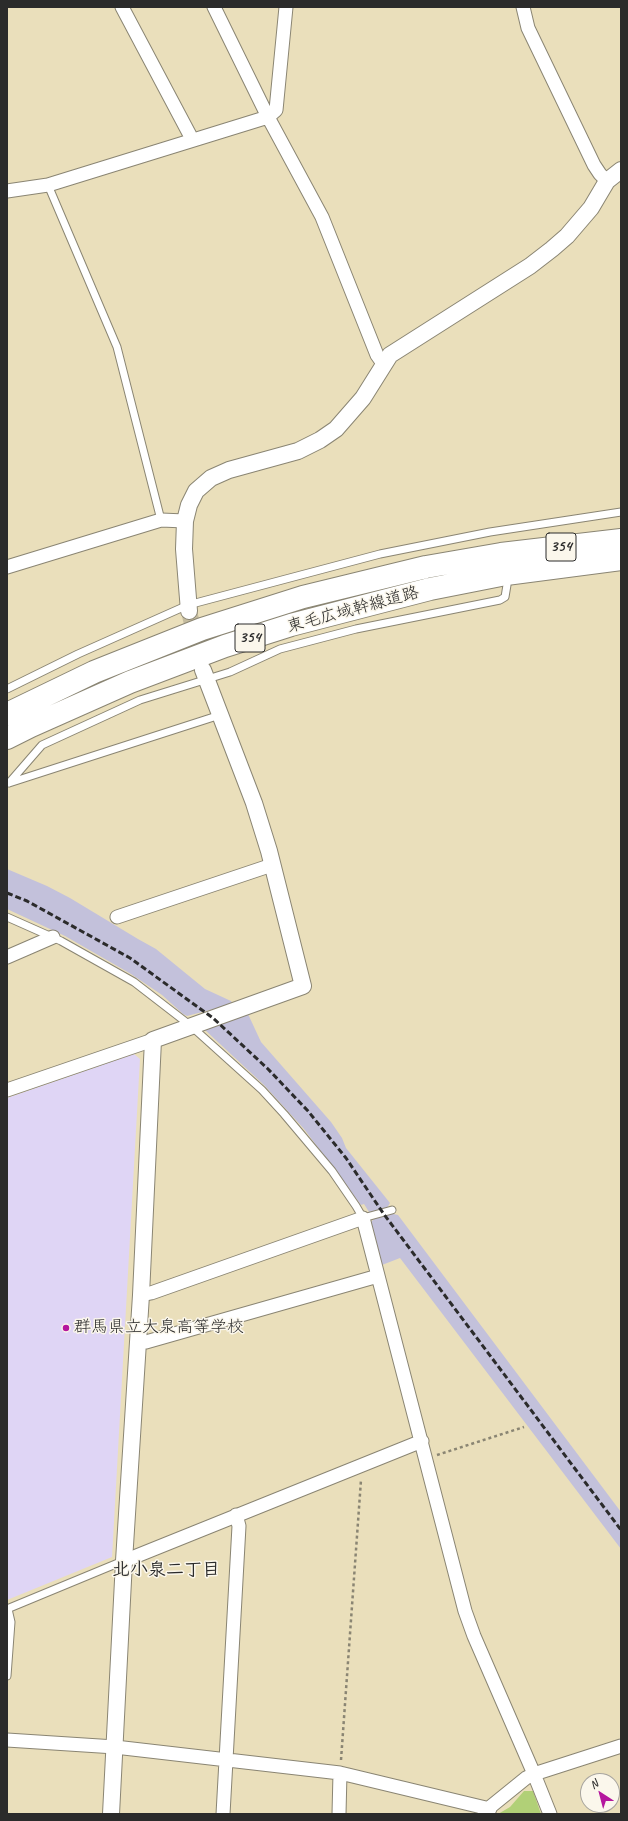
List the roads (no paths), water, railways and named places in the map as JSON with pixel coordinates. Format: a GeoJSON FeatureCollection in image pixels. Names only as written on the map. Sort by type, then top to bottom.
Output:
{"type":"FeatureCollection","features":[{"type":"Feature","properties":{"kind":"highway","name":"東毛広域幹線道路"},"geometry":{"type":"LineString","coordinates":[[7,714],[94,672],[202,629],[304,597],[426,567],[501,554],[621,540]]}},
{"type":"Feature","properties":{"kind":"highway","name":"東毛広域幹線道路"},"geometry":{"type":"LineString","coordinates":[[7,738],[30,726],[130,682],[225,646],[291,625],[358,607],[506,574],[621,559]]}},
{"type":"Feature","properties":{"kind":"street"},"geometry":{"type":"LineString","coordinates":[[122,7],[192,139]]}},
{"type":"Feature","properties":{"kind":"street"},"geometry":{"type":"LineString","coordinates":[[214,7],[268,117],[322,217],[377,355],[384,365]]}},
{"type":"Feature","properties":{"kind":"street"},"geometry":{"type":"LineString","coordinates":[[7,191],[48,185],[192,139],[268,117],[276,110],[286,7]]}},
{"type":"Feature","properties":{"kind":"street"},"geometry":{"type":"LineString","coordinates":[[523,7],[528,28],[534,42],[594,165],[607,181]]}},
{"type":"Feature","properties":{"kind":"street"},"geometry":{"type":"LineString","coordinates":[[188,608],[184,550],[185,521],[189,505],[196,491],[211,478],[229,470],[298,451],[320,440],[336,429],[363,398],[390,355],[530,266],[552,250],[567,236],[591,208],[607,181],[621,170]]}},
{"type":"Feature","properties":{"kind":"street"},"geometry":{"type":"LineString","coordinates":[[7,567],[161,520],[185,521]]}},
{"type":"Feature","properties":{"kind":"street"},"geometry":{"type":"LineString","coordinates":[[7,1090],[153,1040],[303,986],[272,865],[254,803],[205,675]]}},
{"type":"Feature","properties":{"kind":"street"},"geometry":{"type":"LineString","coordinates":[[117,917],[272,865]]}},
{"type":"Feature","properties":{"kind":"street"},"geometry":{"type":"LineString","coordinates":[[7,957],[53,937]]}},
{"type":"Feature","properties":{"kind":"street"},"geometry":{"type":"LineString","coordinates":[[111,1814],[124,1561],[141,1295],[153,1040]]}},
{"type":"Feature","properties":{"kind":"street"},"geometry":{"type":"LineString","coordinates":[[141,1295],[151,1294],[363,1218],[466,1612],[474,1636],[550,1814]]}},
{"type":"Feature","properties":{"kind":"street"},"geometry":{"type":"LineString","coordinates":[[146,1342],[378,1276]]}},
{"type":"Feature","properties":{"kind":"street"},"geometry":{"type":"LineString","coordinates":[[124,1561],[422,1440]]}},
{"type":"Feature","properties":{"kind":"street"},"geometry":{"type":"LineString","coordinates":[[223,1814],[239,1526],[236,1515]]}},
{"type":"Feature","properties":{"kind":"street"},"geometry":{"type":"LineString","coordinates":[[7,1740],[115,1747],[340,1773],[486,1811],[526,1778],[534,1774],[621,1746]]}},
{"type":"Feature","properties":{"kind":"street"},"geometry":{"type":"LineString","coordinates":[[339,1814],[340,1773]]}},
{"type":"Feature","properties":{"kind":"lane"},"geometry":{"type":"LineString","coordinates":[[48,185],[117,347],[161,520]]}},
{"type":"Feature","properties":{"kind":"lane"},"geometry":{"type":"LineString","coordinates":[[7,689],[78,654],[188,608],[380,554],[490,532],[621,512]]}},
{"type":"Feature","properties":{"kind":"lane"},"geometry":{"type":"LineString","coordinates":[[8,783],[42,745],[140,700],[205,675],[230,672],[280,649],[356,629],[500,600],[505,597],[507,586],[506,574]]}},
{"type":"Feature","properties":{"kind":"lane"},"geometry":{"type":"LineString","coordinates":[[8,783],[220,715]]}},
{"type":"Feature","properties":{"kind":"lane"},"geometry":{"type":"LineString","coordinates":[[7,917],[53,937],[134,982],[191,1026],[227,1057],[284,1114],[332,1171],[363,1218],[392,1210]]}},
{"type":"Feature","properties":{"kind":"lane"},"geometry":{"type":"LineString","coordinates":[[7,1676],[11,1622],[7,1609],[124,1561]]}},
{"type":"Feature","properties":{"kind":"tunnel"},"geometry":{"type":"LineString","coordinates":[[189,611],[202,667]]}},
{"type":"Feature","properties":{"kind":"railway"},"geometry":{"type":"LineString","coordinates":[[7,893],[27,901],[130,958],[213,1018],[268,1069],[308,1111],[346,1158],[383,1213],[621,1530]]}},
{"type":"Feature","properties":{"kind":"place","name":"群馬県立大泉高等学校"},"geometry":{"type":"Point","coordinates":[66,1328]}},
{"type":"Feature","properties":{"kind":"district","name":"北小泉二丁目"},"geometry":{"type":"Point","coordinates":[166,1570]}}]}
